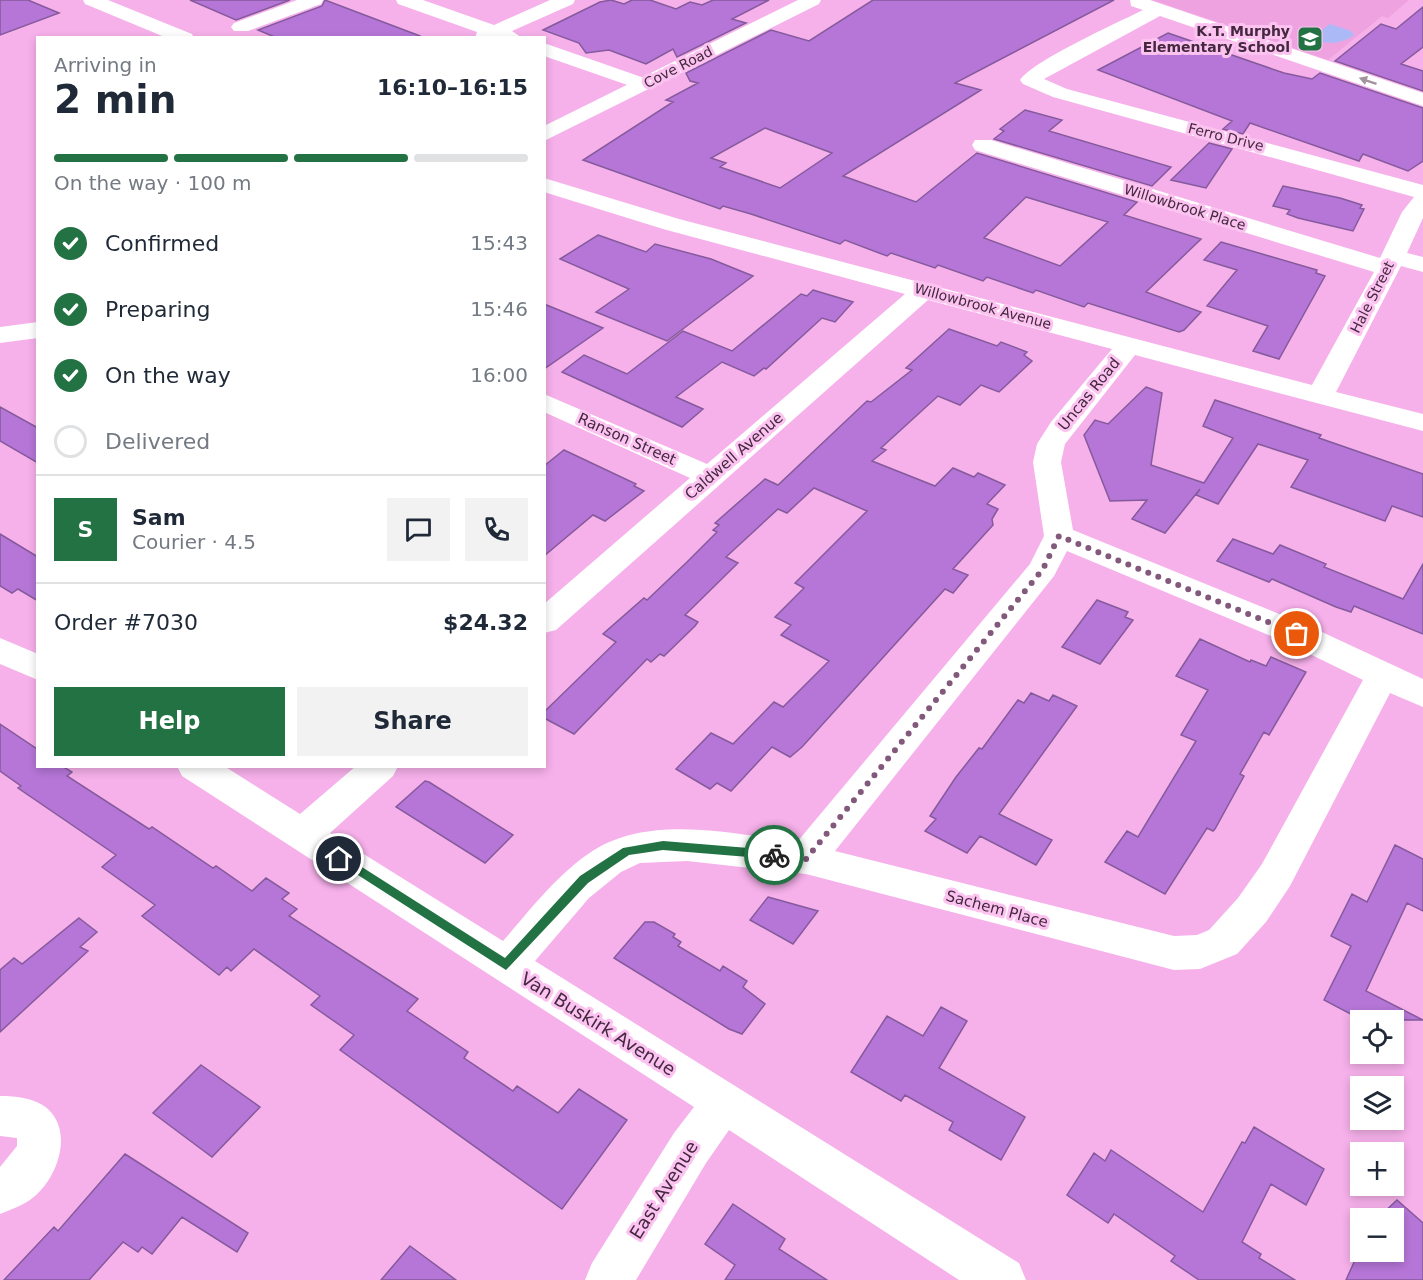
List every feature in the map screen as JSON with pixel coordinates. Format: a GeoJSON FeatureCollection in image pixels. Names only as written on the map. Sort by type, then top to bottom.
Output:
{"type":"FeatureCollection","features":[{"type":"Feature","properties":{"kind":"street"},"geometry":{"type":"LineString","coordinates":[[92,0],[180,36]]}},
{"type":"Feature","properties":{"kind":"street"},"geometry":{"type":"LineString","coordinates":[[241,27],[314,0]]}},
{"type":"Feature","properties":{"kind":"street"},"geometry":{"type":"LineString","coordinates":[[405,0],[487,34],[566,0]]}},
{"type":"Feature","properties":{"kind":"street","name":"Cove Road"},"geometry":{"type":"LineString","coordinates":[[546,134],[812,0]]}},
{"type":"Feature","properties":{"kind":"street"},"geometry":{"type":"LineString","coordinates":[[1132,0],[1423,100]]}},
{"type":"Feature","properties":{"kind":"street","name":"Ferro Drive"},"geometry":{"type":"LineString","coordinates":[[1159,9],[1046,68],[1030,80],[1060,93],[1361,172],[1423,192]]}},
{"type":"Feature","properties":{"kind":"street"},"geometry":{"type":"LineString","coordinates":[[546,50],[644,84]]}},
{"type":"Feature","properties":{"kind":"street","name":"Willowbrook Place"},"geometry":{"type":"LineString","coordinates":[[983,145],[1390,262],[1423,265]]}},
{"type":"Feature","properties":{"kind":"street","name":"Willowbrook Avenue"},"geometry":{"type":"LineString","coordinates":[[546,186],[671,224],[1423,423]]}},
{"type":"Feature","properties":{"kind":"street","name":"Hale Street"},"geometry":{"type":"LineString","coordinates":[[1321,395],[1414,212],[1423,201]]}},
{"type":"Feature","properties":{"kind":"street","name":"Caldwell Avenue"},"geometry":{"type":"LineString","coordinates":[[546,620],[924,290]]}},
{"type":"Feature","properties":{"kind":"street"},"geometry":{"type":"LineString","coordinates":[[0,335],[36,330]]}},
{"type":"Feature","properties":{"kind":"street","name":"Uncas Road"},"geometry":{"type":"LineString","coordinates":[[1059,536],[1047,462],[1051,444],[1061,428],[1129,345]]}},
{"type":"Feature","properties":{"kind":"street","name":"Ranson Street"},"geometry":{"type":"LineString","coordinates":[[546,403],[710,476]]}},
{"type":"Feature","properties":{"kind":"street"},"geometry":{"type":"LineString","coordinates":[[806,859],[1043,569],[1059,536],[1297,634],[1423,694]]}},
{"type":"Feature","properties":{"kind":"street"},"geometry":{"type":"LineString","coordinates":[[0,650],[36,667]]}},
{"type":"Feature","properties":{"kind":"street","name":"Sachem Place"},"geometry":{"type":"LineString","coordinates":[[506,965],[584,880],[627,851],[663,846],[748,851],[806,859],[1174,953],[1200,952],[1223,942],[1252,910],[1270,884],[1383,675]]}},
{"type":"Feature","properties":{"kind":"street","name":"Van Buskirk Avenue"},"geometry":{"type":"LineString","coordinates":[[198,768],[1002,1280]]}},
{"type":"Feature","properties":{"kind":"street"},"geometry":{"type":"LineString","coordinates":[[302,835],[378,768]]}},
{"type":"Feature","properties":{"kind":"street","name":"East Avenue"},"geometry":{"type":"LineString","coordinates":[[609,1280],[690,1148],[723,1103]]}},
{"type":"Feature","properties":{"kind":"street"},"geometry":{"type":"LineString","coordinates":[[0,1116],[18,1115],[31,1121],[39,1131],[41,1146],[35,1162],[24,1177],[0,1192]]}},
{"type":"Feature","properties":{"kind":"shaded area","name":"K.T. Murphy Elementary School"},"geometry":{"type":"Polygon","coordinates":[[[1153,0],[1409,0],[1388,18],[1382,16],[1328,60],[1153,0]]]}},
{"type":"Feature","properties":{"kind":"shaded area"},"geometry":{"type":"Polygon","coordinates":[[[1330,24],[1351,31],[1354,35],[1338,42],[1309,40],[1330,24]]]}},
{"type":"Feature","properties":{"kind":"building"},"geometry":{"type":"Polygon","coordinates":[[[0,0],[28,0],[59,13],[0,35],[0,0]]]}},
{"type":"Feature","properties":{"kind":"building"},"geometry":{"type":"Polygon","coordinates":[[[190,0],[290,0],[236,20],[190,0]]]}},
{"type":"Feature","properties":{"kind":"building"},"geometry":{"type":"Polygon","coordinates":[[[325,0],[420,36],[272,36],[258,30],[322,6],[325,0]]]}},
{"type":"Feature","properties":{"kind":"building"},"geometry":{"type":"Polygon","coordinates":[[[611,0],[624,4],[632,0],[650,0],[676,9],[690,2],[702,5],[713,0],[769,0],[732,19],[746,23],[677,57],[673,49],[646,64],[609,50],[586,53],[579,43],[543,30],[600,2],[611,0]]]}},
{"type":"Feature","properties":{"kind":"building"},"geometry":{"type":"Polygon","coordinates":[[[873,0],[1114,0],[955,83],[981,90],[843,176],[916,202],[977,153],[1137,202],[1124,215],[1201,239],[1146,292],[1201,312],[1184,330],[1179,332],[1088,303],[1084,307],[1036,290],[1033,293],[987,277],[983,281],[938,265],[935,268],[891,253],[887,256],[845,240],[840,244],[751,214],[723,206],[720,209],[583,160],[673,102],[666,100],[698,83],[690,81],[686,73],[771,30],[809,41],[873,0]],[[765,128],[711,158],[726,163],[720,167],[780,188],[832,153],[765,128]],[[1026,197],[984,238],[1060,266],[1108,222],[1026,197]]]}},
{"type":"Feature","properties":{"kind":"building"},"geometry":{"type":"Polygon","coordinates":[[[1423,7],[1423,47],[1401,64],[1423,71],[1423,91],[1335,61],[1381,24],[1396,29],[1423,7]]]}},
{"type":"Feature","properties":{"kind":"building"},"geometry":{"type":"Polygon","coordinates":[[[1168,33],[1284,73],[1312,79],[1320,73],[1423,108],[1423,161],[1408,171],[1363,154],[1359,161],[1250,123],[1243,134],[1223,129],[1232,121],[1098,70],[1168,33]]]}},
{"type":"Feature","properties":{"kind":"building"},"geometry":{"type":"Polygon","coordinates":[[[1025,110],[1062,120],[1049,131],[1171,167],[1152,186],[994,139],[1004,131],[1000,129],[1025,110]]]}},
{"type":"Feature","properties":{"kind":"building"},"geometry":{"type":"Polygon","coordinates":[[[1209,143],[1232,149],[1206,188],[1171,180],[1209,143]]]}},
{"type":"Feature","properties":{"kind":"building"},"geometry":{"type":"Polygon","coordinates":[[[1283,186],[1340,198],[1362,205],[1360,208],[1364,209],[1353,231],[1298,218],[1287,214],[1290,210],[1273,206],[1283,186]]]}},
{"type":"Feature","properties":{"kind":"building"},"geometry":{"type":"Polygon","coordinates":[[[598,235],[646,252],[655,244],[711,259],[753,276],[667,341],[596,312],[629,289],[560,259],[598,235]]]}},
{"type":"Feature","properties":{"kind":"building"},"geometry":{"type":"Polygon","coordinates":[[[1221,242],[1317,270],[1316,273],[1325,276],[1279,359],[1253,351],[1268,326],[1207,306],[1237,270],[1204,260],[1221,242]]]}},
{"type":"Feature","properties":{"kind":"building"},"geometry":{"type":"Polygon","coordinates":[[[813,290],[853,302],[835,322],[822,318],[766,369],[764,368],[754,376],[722,362],[676,397],[703,409],[682,427],[562,372],[584,355],[627,374],[683,331],[732,351],[801,294],[807,296],[813,290]]]}},
{"type":"Feature","properties":{"kind":"building"},"geometry":{"type":"Polygon","coordinates":[[[546,305],[603,328],[546,368],[546,305]]]}},
{"type":"Feature","properties":{"kind":"building"},"geometry":{"type":"Polygon","coordinates":[[[949,329],[997,346],[1001,342],[1027,352],[1024,355],[1032,361],[999,392],[981,385],[960,405],[938,396],[881,448],[886,450],[872,461],[935,486],[953,468],[974,477],[978,473],[1005,485],[987,504],[998,509],[992,519],[993,525],[953,569],[968,575],[953,593],[945,589],[802,747],[790,757],[772,747],[731,791],[717,783],[710,789],[676,769],[711,733],[733,744],[774,702],[783,707],[829,661],[781,635],[791,625],[775,617],[804,588],[795,583],[867,511],[814,488],[787,513],[778,509],[726,557],[738,563],[685,615],[698,622],[695,626],[664,656],[660,654],[651,662],[647,659],[574,734],[546,719],[546,710],[616,642],[603,634],[644,598],[647,600],[687,562],[717,532],[713,530],[719,525],[715,523],[765,479],[778,485],[867,401],[871,402],[912,370],[906,368],[949,329]]]}},
{"type":"Feature","properties":{"kind":"building"},"geometry":{"type":"Polygon","coordinates":[[[1146,387],[1162,393],[1151,465],[1204,483],[1233,438],[1203,426],[1215,400],[1321,435],[1319,438],[1423,474],[1423,517],[1392,506],[1385,521],[1291,487],[1308,460],[1258,444],[1218,504],[1196,495],[1200,489],[1165,533],[1132,519],[1147,500],[1110,501],[1084,435],[1095,420],[1108,424],[1146,387]]]}},
{"type":"Feature","properties":{"kind":"building"},"geometry":{"type":"Polygon","coordinates":[[[0,407],[36,427],[36,462],[0,441],[0,407]]]}},
{"type":"Feature","properties":{"kind":"building"},"geometry":{"type":"Polygon","coordinates":[[[564,450],[636,484],[634,486],[644,491],[605,521],[593,515],[546,554],[546,464],[564,450]]]}},
{"type":"Feature","properties":{"kind":"building"},"geometry":{"type":"Polygon","coordinates":[[[0,534],[36,556],[36,600],[18,589],[12,593],[0,586],[0,534]]]}},
{"type":"Feature","properties":{"kind":"building"},"geometry":{"type":"Polygon","coordinates":[[[1233,539],[1273,554],[1280,545],[1326,564],[1324,567],[1403,599],[1423,564],[1423,634],[1354,606],[1351,612],[1336,607],[1272,579],[1269,582],[1217,561],[1233,539]]]}},
{"type":"Feature","properties":{"kind":"building"},"geometry":{"type":"Polygon","coordinates":[[[1097,600],[1128,612],[1125,617],[1133,620],[1100,664],[1062,647],[1097,600]]]}},
{"type":"Feature","properties":{"kind":"building"},"geometry":{"type":"Polygon","coordinates":[[[1200,639],[1250,662],[1251,660],[1266,666],[1271,657],[1306,672],[1269,735],[1264,732],[1240,774],[1244,776],[1215,829],[1213,831],[1207,828],[1165,894],[1105,862],[1127,831],[1138,837],[1196,741],[1181,735],[1208,690],[1176,676],[1200,639]]]}},
{"type":"Feature","properties":{"kind":"building"},"geometry":{"type":"Polygon","coordinates":[[[1031,693],[1049,701],[1053,695],[1077,706],[999,814],[1052,840],[1036,865],[980,836],[967,853],[925,831],[936,819],[930,816],[956,777],[979,748],[982,749],[1018,700],[1024,703],[1031,693]]]}},
{"type":"Feature","properties":{"kind":"building"},"geometry":{"type":"Polygon","coordinates":[[[0,724],[36,748],[36,768],[65,768],[72,772],[67,776],[149,829],[152,827],[213,868],[216,866],[252,891],[266,878],[289,893],[282,899],[297,909],[289,916],[418,999],[407,1011],[468,1052],[464,1058],[513,1091],[517,1086],[558,1113],[579,1089],[627,1120],[562,1209],[340,1050],[354,1035],[311,1005],[320,996],[254,949],[231,971],[227,967],[219,975],[142,916],[155,905],[102,867],[116,855],[18,788],[21,786],[0,771],[0,724]]]}},
{"type":"Feature","properties":{"kind":"building"},"geometry":{"type":"Polygon","coordinates":[[[425,781],[513,835],[485,863],[396,807],[425,781]]]}},
{"type":"Feature","properties":{"kind":"building"},"geometry":{"type":"Polygon","coordinates":[[[1395,845],[1423,859],[1423,911],[1407,903],[1366,991],[1403,1010],[1350,1010],[1350,1014],[1324,1000],[1351,946],[1331,936],[1352,894],[1367,902],[1395,845]]]}},
{"type":"Feature","properties":{"kind":"building"},"geometry":{"type":"Polygon","coordinates":[[[768,897],[818,911],[793,944],[750,920],[768,897]]]}},
{"type":"Feature","properties":{"kind":"building"},"geometry":{"type":"Polygon","coordinates":[[[79,918],[97,932],[80,947],[88,951],[0,1032],[0,970],[14,958],[22,964],[79,918]]]}},
{"type":"Feature","properties":{"kind":"building"},"geometry":{"type":"Polygon","coordinates":[[[645,922],[654,922],[675,934],[673,937],[681,942],[678,946],[720,971],[723,966],[747,981],[743,987],[765,1004],[742,1034],[729,1029],[614,958],[645,922]]]}},
{"type":"Feature","properties":{"kind":"building"},"geometry":{"type":"Polygon","coordinates":[[[941,1007],[967,1021],[939,1068],[1025,1117],[1001,1160],[949,1130],[953,1122],[905,1095],[901,1101],[851,1072],[887,1016],[923,1036],[941,1007]]]}},
{"type":"Feature","properties":{"kind":"building"},"geometry":{"type":"Polygon","coordinates":[[[1404,1010],[1423,1020],[1404,1020],[1404,1010]]]}},
{"type":"Feature","properties":{"kind":"building"},"geometry":{"type":"Polygon","coordinates":[[[201,1065],[260,1107],[212,1157],[153,1113],[201,1065]]]}},
{"type":"Feature","properties":{"kind":"building"},"geometry":{"type":"Polygon","coordinates":[[[1254,1127],[1324,1169],[1306,1205],[1271,1184],[1242,1242],[1261,1254],[1259,1258],[1295,1280],[1199,1280],[1171,1261],[1175,1256],[1114,1214],[1108,1223],[1067,1195],[1094,1153],[1105,1161],[1111,1150],[1203,1212],[1242,1142],[1245,1143],[1254,1127]]]}},
{"type":"Feature","properties":{"kind":"building"},"geometry":{"type":"Polygon","coordinates":[[[125,1154],[248,1233],[237,1252],[182,1217],[152,1254],[142,1247],[138,1252],[123,1242],[89,1280],[4,1280],[54,1227],[58,1231],[125,1154]]]}},
{"type":"Feature","properties":{"kind":"building"},"geometry":{"type":"Polygon","coordinates":[[[1397,1200],[1423,1223],[1423,1280],[1346,1280],[1354,1262],[1404,1262],[1404,1208],[1389,1208],[1397,1200]]]}},
{"type":"Feature","properties":{"kind":"building"},"geometry":{"type":"Polygon","coordinates":[[[733,1204],[785,1239],[779,1249],[827,1280],[725,1280],[735,1265],[705,1244],[733,1204]]]}},
{"type":"Feature","properties":{"kind":"building"},"geometry":{"type":"Polygon","coordinates":[[[410,1246],[456,1280],[381,1280],[410,1246]]]}},
{"type":"Feature","properties":{"kind":"way so far"},"geometry":{"type":"LineString","coordinates":[[774,855],[806,859],[1043,569],[1059,536],[1297,634]]}},
{"type":"Feature","properties":{"kind":"place","name":"K.T. Murphy Elementary School"},"geometry":{"type":"Point","coordinates":[1310,39]}},
{"type":"Feature","properties":{"kind":"route"},"geometry":{"type":"LineString","coordinates":[[339,859],[506,965],[584,880],[609,860],[627,851],[663,846],[748,851],[774,855]]}}]}
